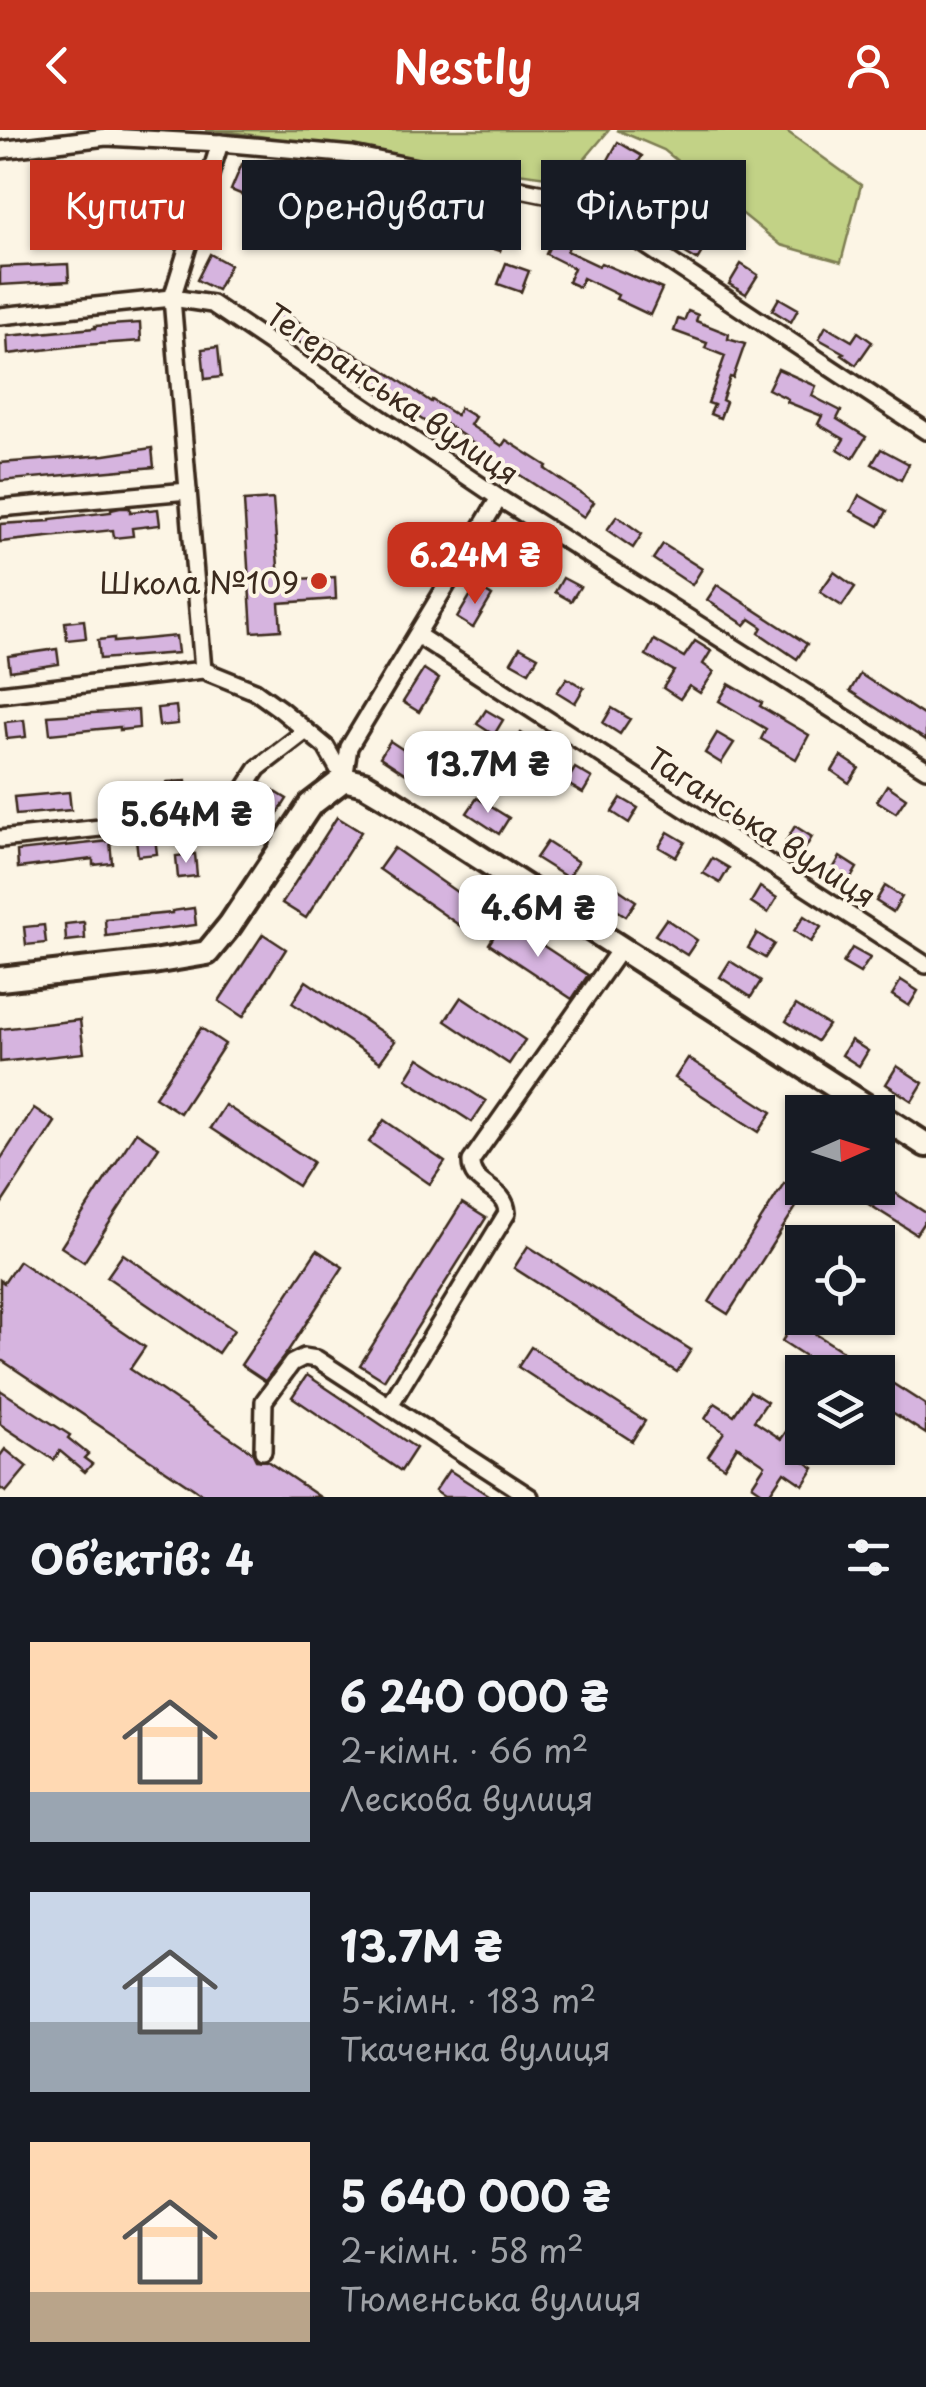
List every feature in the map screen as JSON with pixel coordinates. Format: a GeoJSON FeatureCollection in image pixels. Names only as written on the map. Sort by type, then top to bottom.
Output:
{"type":"FeatureCollection","features":[{"type":"Feature","properties":{"kind":"street"},"geometry":{"type":"LineString","coordinates":[[0,150],[106,137],[220,143],[353,156],[579,202],[926,431]]}},
{"type":"Feature","properties":{"kind":"street"},"geometry":{"type":"LineString","coordinates":[[203,670],[172,298],[220,143]]}},
{"type":"Feature","properties":{"kind":"street","name":"Тегеранська вулиця"},"geometry":{"type":"LineString","coordinates":[[0,316],[172,298],[212,304],[499,498],[926,769]]}},
{"type":"Feature","properties":{"kind":"street"},"geometry":{"type":"LineString","coordinates":[[0,508],[188,491]]}},
{"type":"Feature","properties":{"kind":"street"},"geometry":{"type":"LineString","coordinates":[[0,979],[208,953],[310,805],[344,778],[350,748],[499,498]]}},
{"type":"Feature","properties":{"kind":"street","name":"Таганська вулиця"},"geometry":{"type":"LineString","coordinates":[[417,634],[926,965]]}},
{"type":"Feature","properties":{"kind":"street"},"geometry":{"type":"LineString","coordinates":[[0,694],[203,670],[255,691],[326,747],[344,778],[364,784],[391,800],[848,1095]]}},
{"type":"Feature","properties":{"kind":"street"},"geometry":{"type":"LineString","coordinates":[[0,839],[228,814],[258,768],[306,731]]}},
{"type":"Feature","properties":{"kind":"street"},"geometry":{"type":"LineString","coordinates":[[390,1404],[507,1213],[507,1202],[476,1179],[471,1161],[621,948]]}},
{"type":"Feature","properties":{"kind":"street"},"geometry":{"type":"LineString","coordinates":[[895,1126],[926,1146]]}},
{"type":"Feature","properties":{"kind":"street"},"geometry":{"type":"LineString","coordinates":[[264,1451],[264,1400],[292,1362],[304,1357],[317,1359],[530,1497]]}},
{"type":"Feature","properties":{"kind":"green space"},"geometry":{"type":"Polygon","coordinates":[[[205,130],[609,130],[584,160],[541,160],[541,176],[521,173],[521,160],[427,160],[205,130]]]}},
{"type":"Feature","properties":{"kind":"green space"},"geometry":{"type":"Polygon","coordinates":[[[617,130],[785,130],[861,185],[841,262],[781,245],[746,217],[746,160],[676,160],[664,150],[617,130]]]}},
{"type":"Feature","properties":{"kind":"building"},"geometry":{"type":"Polygon","coordinates":[[[618,142],[642,156],[640,160],[608,160],[618,142]]]}},
{"type":"Feature","properties":{"kind":"building"},"geometry":{"type":"Polygon","coordinates":[[[242,164],[242,195],[231,190],[242,164]]]}},
{"type":"Feature","properties":{"kind":"building"},"geometry":{"type":"Polygon","coordinates":[[[548,250],[567,250],[662,289],[650,315],[583,278],[579,287],[568,282],[574,268],[546,254],[548,250]]]}},
{"type":"Feature","properties":{"kind":"building"},"geometry":{"type":"Polygon","coordinates":[[[681,250],[703,250],[697,260],[681,250]]]}},
{"type":"Feature","properties":{"kind":"building"},"geometry":{"type":"Polygon","coordinates":[[[210,254],[230,265],[217,290],[197,280],[210,254]]]}},
{"type":"Feature","properties":{"kind":"building"},"geometry":{"type":"Polygon","coordinates":[[[506,263],[529,271],[521,292],[498,284],[506,263]]]}},
{"type":"Feature","properties":{"kind":"building"},"geometry":{"type":"Polygon","coordinates":[[[68,264],[69,281],[0,285],[0,267],[68,264]]]}},
{"type":"Feature","properties":{"kind":"building"},"geometry":{"type":"Polygon","coordinates":[[[741,264],[758,275],[746,294],[729,284],[741,264]]]}},
{"type":"Feature","properties":{"kind":"building"},"geometry":{"type":"Polygon","coordinates":[[[779,298],[798,309],[791,322],[772,310],[779,298]]]}},
{"type":"Feature","properties":{"kind":"building"},"geometry":{"type":"Polygon","coordinates":[[[279,309],[431,402],[456,415],[460,408],[475,417],[470,425],[502,446],[506,440],[594,502],[584,517],[488,454],[484,460],[469,450],[474,443],[440,420],[435,428],[394,405],[271,325],[279,309]]]}},
{"type":"Feature","properties":{"kind":"building"},"geometry":{"type":"Polygon","coordinates":[[[688,311],[698,315],[696,321],[745,344],[722,400],[726,402],[720,418],[710,414],[714,405],[708,403],[725,356],[705,348],[707,343],[674,331],[678,319],[684,321],[688,311]]]}},
{"type":"Feature","properties":{"kind":"building"},"geometry":{"type":"Polygon","coordinates":[[[140,323],[141,341],[8,354],[7,336],[140,323]]]}},
{"type":"Feature","properties":{"kind":"building"},"geometry":{"type":"Polygon","coordinates":[[[826,326],[852,341],[858,332],[872,342],[856,365],[819,339],[826,326]]]}},
{"type":"Feature","properties":{"kind":"building"},"geometry":{"type":"Polygon","coordinates":[[[218,347],[221,377],[205,379],[202,349],[218,347]]]}},
{"type":"Feature","properties":{"kind":"building"},"geometry":{"type":"Polygon","coordinates":[[[778,369],[816,386],[812,396],[841,411],[837,419],[866,437],[853,458],[838,449],[844,439],[818,424],[822,416],[787,402],[788,399],[768,389],[778,369]]]}},
{"type":"Feature","properties":{"kind":"building"},"geometry":{"type":"Polygon","coordinates":[[[152,448],[154,467],[0,481],[0,463],[152,448]]]}},
{"type":"Feature","properties":{"kind":"building"},"geometry":{"type":"Polygon","coordinates":[[[881,449],[909,464],[901,480],[872,464],[881,449]]]}},
{"type":"Feature","properties":{"kind":"building"},"geometry":{"type":"Polygon","coordinates":[[[859,495],[887,511],[879,526],[851,511],[859,495]]]}},
{"type":"Feature","properties":{"kind":"building"},"geometry":{"type":"Polygon","coordinates":[[[273,499],[279,580],[335,577],[336,599],[279,603],[281,630],[252,632],[244,501],[273,499]]]}},
{"type":"Feature","properties":{"kind":"building"},"geometry":{"type":"Polygon","coordinates":[[[130,508],[130,512],[158,509],[160,525],[132,528],[133,536],[114,538],[113,530],[0,542],[0,524],[50,521],[130,508]]]}},
{"type":"Feature","properties":{"kind":"building"},"geometry":{"type":"Polygon","coordinates":[[[617,516],[642,534],[633,548],[607,530],[617,516]]]}},
{"type":"Feature","properties":{"kind":"building"},"geometry":{"type":"Polygon","coordinates":[[[501,533],[539,559],[529,574],[490,548],[501,533]]]}},
{"type":"Feature","properties":{"kind":"building"},"geometry":{"type":"Polygon","coordinates":[[[663,544],[702,569],[692,585],[653,559],[663,544]]]}},
{"type":"Feature","properties":{"kind":"building"},"geometry":{"type":"Polygon","coordinates":[[[834,572],[855,587],[842,606],[820,592],[834,572]]]}},
{"type":"Feature","properties":{"kind":"building"},"geometry":{"type":"Polygon","coordinates":[[[563,578],[580,587],[571,601],[555,592],[563,578]]]}},
{"type":"Feature","properties":{"kind":"building"},"geometry":{"type":"Polygon","coordinates":[[[717,585],[807,644],[797,659],[759,633],[762,627],[750,619],[745,625],[707,600],[717,585]]]}},
{"type":"Feature","properties":{"kind":"building"},"geometry":{"type":"Polygon","coordinates":[[[476,586],[492,596],[473,628],[457,618],[476,586]]]}},
{"type":"Feature","properties":{"kind":"building"},"geometry":{"type":"Polygon","coordinates":[[[84,620],[86,638],[67,640],[65,622],[84,620]]]}},
{"type":"Feature","properties":{"kind":"building"},"geometry":{"type":"Polygon","coordinates":[[[176,636],[178,653],[100,659],[98,640],[176,636]]]}},
{"type":"Feature","properties":{"kind":"building"},"geometry":{"type":"Polygon","coordinates":[[[654,640],[684,657],[695,641],[711,651],[703,664],[714,672],[700,693],[689,686],[680,699],[663,688],[674,671],[646,655],[654,640]]]}},
{"type":"Feature","properties":{"kind":"building"},"geometry":{"type":"Polygon","coordinates":[[[520,647],[538,657],[529,672],[511,662],[520,647]]]}},
{"type":"Feature","properties":{"kind":"building"},"geometry":{"type":"Polygon","coordinates":[[[57,649],[59,664],[10,671],[8,656],[57,649]]]}},
{"type":"Feature","properties":{"kind":"building"},"geometry":{"type":"Polygon","coordinates":[[[424,669],[439,679],[419,712],[403,702],[424,669]]]}},
{"type":"Feature","properties":{"kind":"building"},"geometry":{"type":"Polygon","coordinates":[[[860,674],[926,717],[926,740],[850,691],[860,674]]]}},
{"type":"Feature","properties":{"kind":"building"},"geometry":{"type":"Polygon","coordinates":[[[567,678],[584,688],[575,703],[557,692],[567,678]]]}},
{"type":"Feature","properties":{"kind":"building"},"geometry":{"type":"Polygon","coordinates":[[[729,684],[809,735],[796,759],[761,739],[766,729],[719,701],[729,684]]]}},
{"type":"Feature","properties":{"kind":"building"},"geometry":{"type":"Polygon","coordinates":[[[176,706],[178,724],[159,726],[157,708],[176,706]]]}},
{"type":"Feature","properties":{"kind":"building"},"geometry":{"type":"Polygon","coordinates":[[[612,708],[630,719],[620,734],[603,723],[612,708]]]}},
{"type":"Feature","properties":{"kind":"building"},"geometry":{"type":"Polygon","coordinates":[[[138,710],[139,728],[50,734],[48,716],[138,710]]]}},
{"type":"Feature","properties":{"kind":"building"},"geometry":{"type":"Polygon","coordinates":[[[486,710],[503,720],[494,735],[477,724],[486,710]]]}},
{"type":"Feature","properties":{"kind":"building"},"geometry":{"type":"Polygon","coordinates":[[[24,720],[26,737],[7,739],[5,722],[24,720]]]}},
{"type":"Feature","properties":{"kind":"building"},"geometry":{"type":"Polygon","coordinates":[[[521,733],[543,747],[534,761],[521,753],[515,762],[506,756],[521,733]]]}},
{"type":"Feature","properties":{"kind":"building"},"geometry":{"type":"Polygon","coordinates":[[[717,733],[734,743],[721,763],[705,753],[717,733]]]}},
{"type":"Feature","properties":{"kind":"building"},"geometry":{"type":"Polygon","coordinates":[[[390,741],[422,762],[412,778],[380,757],[390,741]]]}},
{"type":"Feature","properties":{"kind":"building"},"geometry":{"type":"Polygon","coordinates":[[[841,756],[859,768],[849,783],[832,771],[841,756]]]}},
{"type":"Feature","properties":{"kind":"building"},"geometry":{"type":"Polygon","coordinates":[[[575,768],[592,778],[583,793],[566,783],[575,768]]]}},
{"type":"Feature","properties":{"kind":"building"},"geometry":{"type":"Polygon","coordinates":[[[186,781],[188,803],[132,803],[131,789],[186,781]]]}},
{"type":"Feature","properties":{"kind":"building"},"geometry":{"type":"Polygon","coordinates":[[[261,783],[287,799],[268,829],[242,812],[261,783]]]}},
{"type":"Feature","properties":{"kind":"building"},"geometry":{"type":"Polygon","coordinates":[[[887,785],[906,798],[896,813],[877,801],[887,785]]]}},
{"type":"Feature","properties":{"kind":"building"},"geometry":{"type":"Polygon","coordinates":[[[69,792],[71,810],[16,815],[14,797],[69,792]]]}},
{"type":"Feature","properties":{"kind":"building"},"geometry":{"type":"Polygon","coordinates":[[[477,798],[509,818],[499,834],[467,813],[477,798]]]}},
{"type":"Feature","properties":{"kind":"building"},"geometry":{"type":"Polygon","coordinates":[[[621,798],[638,808],[629,823],[612,812],[621,798]]]}},
{"type":"Feature","properties":{"kind":"building"},"geometry":{"type":"Polygon","coordinates":[[[337,817],[361,832],[306,918],[282,903],[337,817]]]}},
{"type":"Feature","properties":{"kind":"building"},"geometry":{"type":"Polygon","coordinates":[[[795,826],[812,837],[803,852],[786,841],[795,826]]]}},
{"type":"Feature","properties":{"kind":"building"},"geometry":{"type":"Polygon","coordinates":[[[668,832],[685,842],[676,857],[659,847],[668,832]]]}},
{"type":"Feature","properties":{"kind":"building"},"geometry":{"type":"Polygon","coordinates":[[[155,837],[157,854],[138,856],[136,839],[155,837]]]}},
{"type":"Feature","properties":{"kind":"building"},"geometry":{"type":"Polygon","coordinates":[[[110,841],[112,863],[93,865],[93,859],[18,868],[17,851],[110,841]]]}},
{"type":"Feature","properties":{"kind":"building"},"geometry":{"type":"Polygon","coordinates":[[[547,842],[578,862],[568,878],[536,858],[547,842]]]}},
{"type":"Feature","properties":{"kind":"building"},"geometry":{"type":"Polygon","coordinates":[[[394,848],[481,909],[466,930],[379,869],[394,848]]]}},
{"type":"Feature","properties":{"kind":"building"},"geometry":{"type":"Polygon","coordinates":[[[195,854],[197,876],[178,878],[176,856],[195,854]]]}},
{"type":"Feature","properties":{"kind":"building"},"geometry":{"type":"Polygon","coordinates":[[[840,857],[857,868],[848,883],[831,872],[840,857]]]}},
{"type":"Feature","properties":{"kind":"building"},"geometry":{"type":"Polygon","coordinates":[[[712,858],[729,868],[720,883],[703,873],[712,858]]]}},
{"type":"Feature","properties":{"kind":"building"},"geometry":{"type":"Polygon","coordinates":[[[605,880],[636,901],[626,916],[595,896],[605,880]]]}},
{"type":"Feature","properties":{"kind":"building"},"geometry":{"type":"Polygon","coordinates":[[[885,886],[902,897],[893,912],[876,901],[885,886]]]}},
{"type":"Feature","properties":{"kind":"building"},"geometry":{"type":"Polygon","coordinates":[[[760,887],[777,898],[768,913],[751,902],[760,887]]]}},
{"type":"Feature","properties":{"kind":"building"},"geometry":{"type":"Polygon","coordinates":[[[194,908],[196,925],[106,936],[105,919],[194,908]]]}},
{"type":"Feature","properties":{"kind":"building"},"geometry":{"type":"Polygon","coordinates":[[[804,916],[821,927],[811,942],[794,931],[804,916]]]}},
{"type":"Feature","properties":{"kind":"building"},"geometry":{"type":"Polygon","coordinates":[[[666,919],[697,940],[687,955],[655,935],[666,919]]]}},
{"type":"Feature","properties":{"kind":"building"},"geometry":{"type":"Polygon","coordinates":[[[504,920],[588,975],[572,999],[489,944],[504,920]]]}},
{"type":"Feature","properties":{"kind":"building"},"geometry":{"type":"Polygon","coordinates":[[[84,922],[85,939],[66,941],[65,924],[84,922]]]}},
{"type":"Feature","properties":{"kind":"building"},"geometry":{"type":"Polygon","coordinates":[[[44,925],[46,943],[26,945],[24,927],[44,925]]]}},
{"type":"Feature","properties":{"kind":"building"},"geometry":{"type":"Polygon","coordinates":[[[757,933],[774,944],[765,958],[748,948],[757,933]]]}},
{"type":"Feature","properties":{"kind":"building"},"geometry":{"type":"Polygon","coordinates":[[[263,934],[286,949],[243,1017],[219,1001],[263,934]]]}},
{"type":"Feature","properties":{"kind":"building"},"geometry":{"type":"Polygon","coordinates":[[[852,948],[870,958],[860,973],[843,963],[852,948]]]}},
{"type":"Feature","properties":{"kind":"building"},"geometry":{"type":"Polygon","coordinates":[[[730,961],[761,981],[751,997],[720,977],[730,961]]]}},
{"type":"Feature","properties":{"kind":"building"},"geometry":{"type":"Polygon","coordinates":[[[901,980],[918,991],[909,1006],[892,995],[901,980]]]}},
{"type":"Feature","properties":{"kind":"building"},"geometry":{"type":"Polygon","coordinates":[[[306,981],[395,1041],[380,1062],[292,1003],[306,981]]]}},
{"type":"Feature","properties":{"kind":"building"},"geometry":{"type":"Polygon","coordinates":[[[461,997],[525,1040],[509,1064],[445,1021],[461,997]]]}},
{"type":"Feature","properties":{"kind":"building"},"geometry":{"type":"Polygon","coordinates":[[[796,1005],[828,1025],[817,1041],[786,1021],[796,1005]]]}},
{"type":"Feature","properties":{"kind":"building"},"geometry":{"type":"Polygon","coordinates":[[[80,1020],[84,1053],[0,1062],[0,1029],[80,1020]]]}},
{"type":"Feature","properties":{"kind":"building"},"geometry":{"type":"Polygon","coordinates":[[[201,1028],[225,1044],[180,1113],[155,1097],[201,1028]]]}},
{"type":"Feature","properties":{"kind":"building"},"geometry":{"type":"Polygon","coordinates":[[[851,1040],[868,1051],[859,1066],[842,1055],[851,1040]]]}},
{"type":"Feature","properties":{"kind":"building"},"geometry":{"type":"Polygon","coordinates":[[[419,1058],[486,1101],[472,1122],[406,1079],[419,1058]]]}},
{"type":"Feature","properties":{"kind":"building"},"geometry":{"type":"Polygon","coordinates":[[[688,1058],[772,1112],[759,1132],[675,1078],[688,1058]]]}},
{"type":"Feature","properties":{"kind":"building"},"geometry":{"type":"Polygon","coordinates":[[[897,1066],[923,1083],[912,1101],[886,1084],[897,1066]]]}},
{"type":"Feature","properties":{"kind":"building"},"geometry":{"type":"Polygon","coordinates":[[[225,1105],[313,1162],[298,1186],[210,1128],[225,1105]]]}},
{"type":"Feature","properties":{"kind":"building"},"geometry":{"type":"Polygon","coordinates":[[[34,1108],[55,1122],[0,1206],[0,1160],[34,1108]]]}},
{"type":"Feature","properties":{"kind":"building"},"geometry":{"type":"Polygon","coordinates":[[[384,1120],[445,1162],[430,1184],[369,1142],[384,1120]]]}},
{"type":"Feature","properties":{"kind":"building"},"geometry":{"type":"Polygon","coordinates":[[[136,1132],[159,1147],[84,1262],[61,1247],[136,1132]]]}},
{"type":"Feature","properties":{"kind":"building"},"geometry":{"type":"Polygon","coordinates":[[[784,1183],[785,1205],[797,1205],[728,1314],[709,1302],[784,1183]]]}},
{"type":"Feature","properties":{"kind":"building"},"geometry":{"type":"Polygon","coordinates":[[[895,1193],[926,1213],[916,1234],[870,1205],[895,1205],[895,1193]]]}},
{"type":"Feature","properties":{"kind":"building"},"geometry":{"type":"Polygon","coordinates":[[[462,1203],[486,1218],[384,1380],[360,1365],[462,1203]]]}},
{"type":"Feature","properties":{"kind":"building"},"geometry":{"type":"Polygon","coordinates":[[[528,1246],[691,1350],[677,1372],[514,1268],[528,1246]]]}},
{"type":"Feature","properties":{"kind":"building"},"geometry":{"type":"Polygon","coordinates":[[[317,1250],[343,1267],[265,1381],[241,1365],[317,1250]]]}},
{"type":"Feature","properties":{"kind":"building"},"geometry":{"type":"Polygon","coordinates":[[[123,1254],[234,1330],[218,1353],[107,1277],[123,1254]]]}},
{"type":"Feature","properties":{"kind":"building"},"geometry":{"type":"Polygon","coordinates":[[[19,1261],[145,1347],[130,1369],[252,1452],[256,1460],[267,1461],[320,1497],[206,1497],[0,1359],[0,1280],[4,1283],[19,1261]]]}},
{"type":"Feature","properties":{"kind":"building"},"geometry":{"type":"Polygon","coordinates":[[[786,1335],[817,1335],[849,1355],[804,1355],[782,1341],[786,1335]]]}},
{"type":"Feature","properties":{"kind":"building"},"geometry":{"type":"Polygon","coordinates":[[[531,1347],[645,1421],[632,1441],[518,1367],[531,1347]]]}},
{"type":"Feature","properties":{"kind":"building"},"geometry":{"type":"Polygon","coordinates":[[[307,1375],[416,1448],[401,1471],[292,1397],[307,1375]]]}},
{"type":"Feature","properties":{"kind":"building"},"geometry":{"type":"Polygon","coordinates":[[[895,1385],[926,1405],[926,1434],[895,1414],[895,1385]]]}},
{"type":"Feature","properties":{"kind":"building"},"geometry":{"type":"Polygon","coordinates":[[[0,1390],[70,1435],[68,1438],[88,1454],[84,1458],[92,1464],[85,1472],[60,1451],[54,1460],[0,1424],[0,1390]]]}},
{"type":"Feature","properties":{"kind":"building"},"geometry":{"type":"Polygon","coordinates":[[[750,1391],[767,1402],[754,1421],[781,1439],[785,1433],[785,1465],[814,1468],[803,1485],[784,1472],[768,1496],[752,1485],[765,1465],[737,1446],[724,1467],[708,1456],[724,1432],[705,1419],[715,1403],[734,1415],[750,1391]]]}},
{"type":"Feature","properties":{"kind":"building"},"geometry":{"type":"Polygon","coordinates":[[[5,1449],[27,1467],[6,1492],[0,1488],[0,1456],[5,1449]]]}},
{"type":"Feature","properties":{"kind":"building"},"geometry":{"type":"Polygon","coordinates":[[[449,1470],[491,1497],[444,1497],[435,1491],[449,1470]]]}},
{"type":"Feature","properties":{"kind":"place","name":"Школа №109"},"geometry":{"type":"Point","coordinates":[319,581]}}]}
